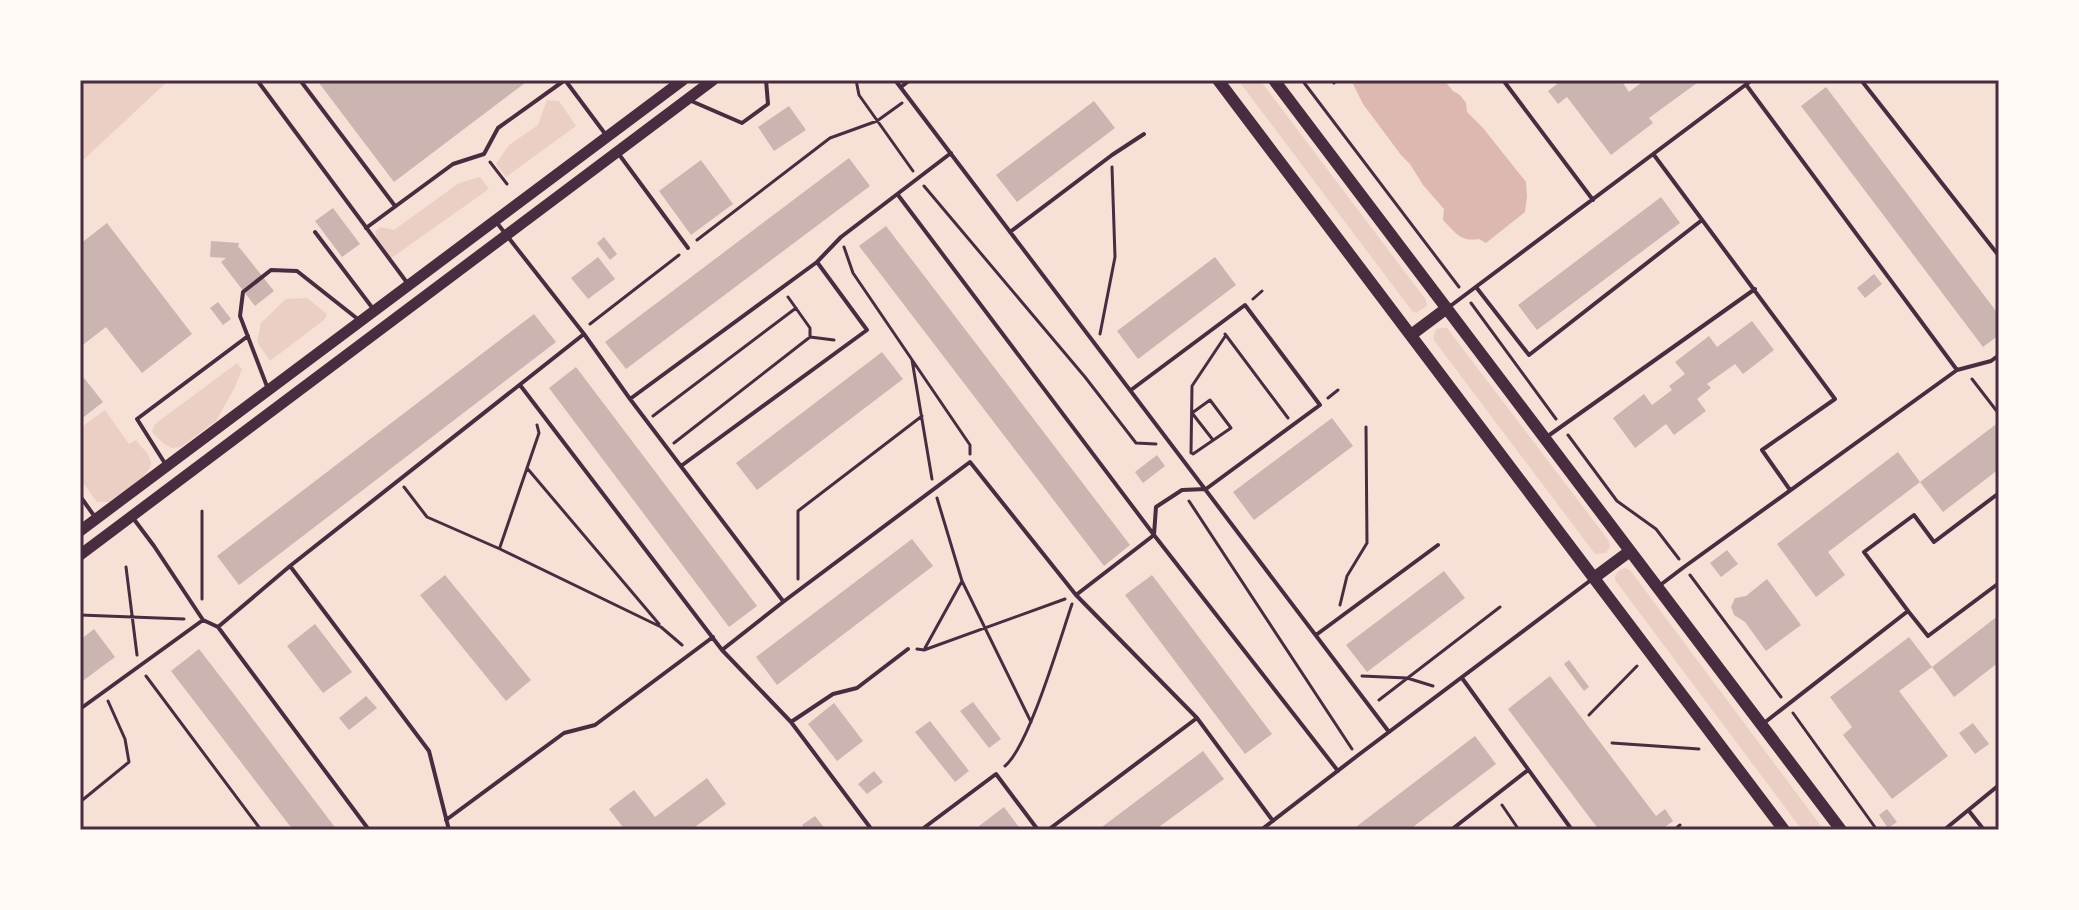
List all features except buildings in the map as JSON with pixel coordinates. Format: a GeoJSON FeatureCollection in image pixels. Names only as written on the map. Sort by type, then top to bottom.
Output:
{"type":"FeatureCollection","features":[{"type":"Feature","properties":{"kind":"main road"},"geometry":{"type":"LineString","coordinates":[[1218,80],[1784,830]]}},
{"type":"Feature","properties":{"kind":"main road"},"geometry":{"type":"LineString","coordinates":[[1274,80],[1841,830]]}},
{"type":"Feature","properties":{"kind":"main road"},"geometry":{"type":"LineString","coordinates":[[1411,335],[1447,308]]}},
{"type":"Feature","properties":{"kind":"main road"},"geometry":{"type":"LineString","coordinates":[[1595,577],[1630,551]]}},
{"type":"Feature","properties":{"kind":"street"},"geometry":{"type":"LineString","coordinates":[[80,531],[683,80]]}},
{"type":"Feature","properties":{"kind":"street"},"geometry":{"type":"LineString","coordinates":[[80,555],[713,80]]}},
{"type":"Feature","properties":{"kind":"lane"},"geometry":{"type":"LineString","coordinates":[[257,80],[409,285]]}},
{"type":"Feature","properties":{"kind":"lane"},"geometry":{"type":"LineString","coordinates":[[300,80],[396,206]]}},
{"type":"Feature","properties":{"kind":"lane"},"geometry":{"type":"LineString","coordinates":[[366,228],[453,164],[484,154],[498,128],[565,80],[607,137]]}},
{"type":"Feature","properties":{"kind":"lane"},"geometry":{"type":"LineString","coordinates":[[687,99],[742,123],[768,104],[766,80]]}},
{"type":"Feature","properties":{"kind":"lane"},"geometry":{"type":"LineString","coordinates":[[895,80],[1389,732]]}},
{"type":"Feature","properties":{"kind":"lane"},"geometry":{"type":"LineString","coordinates":[[901,87],[910,80]]}},
{"type":"Feature","properties":{"kind":"lane"},"geometry":{"type":"LineString","coordinates":[[1503,80],[1593,200]]}},
{"type":"Feature","properties":{"kind":"lane"},"geometry":{"type":"LineString","coordinates":[[1447,308],[1752,80]]}},
{"type":"Feature","properties":{"kind":"lane"},"geometry":{"type":"LineString","coordinates":[[1864,81],[1999,256]]}},
{"type":"Feature","properties":{"kind":"lane"},"geometry":{"type":"LineString","coordinates":[[1747,86],[1957,370]]}},
{"type":"Feature","properties":{"kind":"lane"},"geometry":{"type":"LineString","coordinates":[[1010,232],[1144,134]]}},
{"type":"Feature","properties":{"kind":"lane"},"geometry":{"type":"LineString","coordinates":[[617,152],[688,248]]}},
{"type":"Feature","properties":{"kind":"lane"},"geometry":{"type":"LineString","coordinates":[[630,399],[817,262],[841,237],[951,153]]}},
{"type":"Feature","properties":{"kind":"lane"},"geometry":{"type":"LineString","coordinates":[[1654,155],[1835,399],[1762,450],[1790,490]]}},
{"type":"Feature","properties":{"kind":"lane"},"geometry":{"type":"LineString","coordinates":[[898,195],[1154,535],[1338,771]]}},
{"type":"Feature","properties":{"kind":"lane"},"geometry":{"type":"LineString","coordinates":[[1476,287],[1529,355],[1702,220]]}},
{"type":"Feature","properties":{"kind":"lane"},"geometry":{"type":"LineString","coordinates":[[495,221],[584,334],[783,602]]}},
{"type":"Feature","properties":{"kind":"lane"},"geometry":{"type":"LineString","coordinates":[[315,232],[375,311]]}},
{"type":"Feature","properties":{"kind":"lane"},"geometry":{"type":"LineString","coordinates":[[681,466],[867,330],[817,262]]}},
{"type":"Feature","properties":{"kind":"lane"},"geometry":{"type":"LineString","coordinates":[[268,391],[240,316],[243,292],[271,270],[297,271],[361,322]]}},
{"type":"Feature","properties":{"kind":"lane"},"geometry":{"type":"LineString","coordinates":[[1544,439],[1755,289]]}},
{"type":"Feature","properties":{"kind":"lane"},"geometry":{"type":"LineString","coordinates":[[1076,595],[1154,535],[1156,507],[1182,490],[1206,489],[1320,405],[1245,305],[1131,390]]}},
{"type":"Feature","properties":{"kind":"lane"},"geometry":{"type":"LineString","coordinates":[[218,627],[290,566],[584,334]]}},
{"type":"Feature","properties":{"kind":"lane"},"geometry":{"type":"LineString","coordinates":[[167,466],[137,419],[248,336]]}},
{"type":"Feature","properties":{"kind":"lane"},"geometry":{"type":"LineString","coordinates":[[1657,588],[1957,370],[1991,361],[1999,355]]}},
{"type":"Feature","properties":{"kind":"lane"},"geometry":{"type":"LineString","coordinates":[[520,385],[722,650],[791,722],[872,830]]}},
{"type":"Feature","properties":{"kind":"lane"},"geometry":{"type":"LineString","coordinates":[[722,650],[970,462],[1076,595],[1197,718],[1273,821]]}},
{"type":"Feature","properties":{"kind":"lane"},"geometry":{"type":"LineString","coordinates":[[1999,493],[1934,542],[1914,515],[1864,552],[1928,636],[1999,583]]}},
{"type":"Feature","properties":{"kind":"lane"},"geometry":{"type":"LineString","coordinates":[[80,496],[96,519]]}},
{"type":"Feature","properties":{"kind":"lane"},"geometry":{"type":"LineString","coordinates":[[132,516],[203,620],[218,627],[369,830]]}},
{"type":"Feature","properties":{"kind":"lane"},"geometry":{"type":"LineString","coordinates":[[1316,635],[1438,545]]}},
{"type":"Feature","properties":{"kind":"lane"},"geometry":{"type":"LineString","coordinates":[[290,566],[429,751],[449,830]]}},
{"type":"Feature","properties":{"kind":"lane"},"geometry":{"type":"LineString","coordinates":[[1261,830],[1595,577]]}},
{"type":"Feature","properties":{"kind":"lane"},"geometry":{"type":"LineString","coordinates":[[1762,725],[1908,611]]}},
{"type":"Feature","properties":{"kind":"lane"},"geometry":{"type":"LineString","coordinates":[[80,709],[203,620]]}},
{"type":"Feature","properties":{"kind":"lane"},"geometry":{"type":"LineString","coordinates":[[446,820],[564,733],[595,725],[713,637]]}},
{"type":"Feature","properties":{"kind":"lane"},"geometry":{"type":"LineString","coordinates":[[791,722],[833,694],[857,688],[908,649]]}},
{"type":"Feature","properties":{"kind":"lane"},"geometry":{"type":"LineString","coordinates":[[1462,678],[1572,830]]}},
{"type":"Feature","properties":{"kind":"lane"},"geometry":{"type":"LineString","coordinates":[[1048,830],[1197,718]]}},
{"type":"Feature","properties":{"kind":"lane"},"geometry":{"type":"LineString","coordinates":[[1451,830],[1529,769]]}},
{"type":"Feature","properties":{"kind":"lane"},"geometry":{"type":"LineString","coordinates":[[921,830],[996,774],[1038,830]]}},
{"type":"Feature","properties":{"kind":"lane"},"geometry":{"type":"LineString","coordinates":[[1944,830],[1999,785]]}},
{"type":"Feature","properties":{"kind":"lane"},"geometry":{"type":"LineString","coordinates":[[1969,811],[1984,830]]}},
{"type":"Feature","properties":{"kind":"path"},"geometry":{"type":"LineString","coordinates":[[856,80],[859,95],[918,179],[1085,377],[1136,443],[1164,444]]}},
{"type":"Feature","properties":{"kind":"path"},"geometry":{"type":"LineString","coordinates":[[1305,81],[1617,501],[1656,529],[1877,830]]}},
{"type":"Feature","properties":{"kind":"path"},"geometry":{"type":"LineString","coordinates":[[584,334],[590,324],[830,138],[877,121],[909,98]]}},
{"type":"Feature","properties":{"kind":"path"},"geometry":{"type":"LineString","coordinates":[[1097,346],[1115,257],[1112,155]]}},
{"type":"Feature","properties":{"kind":"path"},"geometry":{"type":"LineString","coordinates":[[841,237],[853,273],[970,445],[970,462]]}},
{"type":"Feature","properties":{"kind":"path"},"geometry":{"type":"LineString","coordinates":[[781,289],[810,328],[810,337]]}},
{"type":"Feature","properties":{"kind":"path"},"geometry":{"type":"LineString","coordinates":[[647,421],[796,308]]}},
{"type":"Feature","properties":{"kind":"path"},"geometry":{"type":"LineString","coordinates":[[1218,325],[1293,425]]}},
{"type":"Feature","properties":{"kind":"path"},"geometry":{"type":"LineString","coordinates":[[1192,413],[1210,400],[1231,428],[1191,456],[1192,386],[1226,335]]}},
{"type":"Feature","properties":{"kind":"path"},"geometry":{"type":"LineString","coordinates":[[667,448],[810,337],[850,342]]}},
{"type":"Feature","properties":{"kind":"path"},"geometry":{"type":"LineString","coordinates":[[912,360],[934,489],[962,581],[1031,722]]}},
{"type":"Feature","properties":{"kind":"path"},"geometry":{"type":"LineString","coordinates":[[1964,368],[1999,414]]}},
{"type":"Feature","properties":{"kind":"path"},"geometry":{"type":"LineString","coordinates":[[500,549],[539,433],[533,402]]}},
{"type":"Feature","properties":{"kind":"path"},"geometry":{"type":"LineString","coordinates":[[1192,413],[1213,440]]}},
{"type":"Feature","properties":{"kind":"path"},"geometry":{"type":"LineString","coordinates":[[798,591],[798,511],[922,416]]}},
{"type":"Feature","properties":{"kind":"path"},"geometry":{"type":"LineString","coordinates":[[1336,620],[1347,576],[1367,543],[1366,427]]}},
{"type":"Feature","properties":{"kind":"path"},"geometry":{"type":"LineString","coordinates":[[527,468],[661,627],[691,653]]}},
{"type":"Feature","properties":{"kind":"path"},"geometry":{"type":"LineString","coordinates":[[399,481],[427,517],[661,627]]}},
{"type":"Feature","properties":{"kind":"path"},"geometry":{"type":"LineString","coordinates":[[1182,490],[1357,756]]}},
{"type":"Feature","properties":{"kind":"path"},"geometry":{"type":"LineString","coordinates":[[80,615],[203,620],[202,511]]}},
{"type":"Feature","properties":{"kind":"path"},"geometry":{"type":"LineString","coordinates":[[126,567],[139,666],[261,830]]}},
{"type":"Feature","properties":{"kind":"path"},"geometry":{"type":"LineString","coordinates":[[924,650],[962,581]]}},
{"type":"Feature","properties":{"kind":"path"},"geometry":{"type":"LineString","coordinates":[[908,649],[924,650],[1076,595]]}},
{"type":"Feature","properties":{"kind":"path"},"geometry":{"type":"LineString","coordinates":[[996,774],[1012,761],[1031,722],[1076,595]]}},
{"type":"Feature","properties":{"kind":"path"},"geometry":{"type":"LineString","coordinates":[[1370,707],[1500,607]]}},
{"type":"Feature","properties":{"kind":"path"},"geometry":{"type":"LineString","coordinates":[[1589,715],[1637,666]]}},
{"type":"Feature","properties":{"kind":"path"},"geometry":{"type":"LineString","coordinates":[[1346,675],[1407,678],[1446,690]]}},
{"type":"Feature","properties":{"kind":"path"},"geometry":{"type":"LineString","coordinates":[[80,802],[129,762],[125,739],[104,691]]}},
{"type":"Feature","properties":{"kind":"path"},"geometry":{"type":"LineString","coordinates":[[1612,743],[1699,749]]}},
{"type":"Feature","properties":{"kind":"path"},"geometry":{"type":"LineString","coordinates":[[1495,796],[1519,830]]}},
{"type":"Feature","properties":{"kind":"path"},"geometry":{"type":"LineString","coordinates":[[1674,830],[1680,825]]}},
{"type":"Feature","properties":{"kind":"shaded area"},"geometry":{"type":"Polygon","coordinates":[[[80,80],[169,80],[80,163],[80,80]]]}},
{"type":"Feature","properties":{"kind":"shaded area"},"geometry":{"type":"Polygon","coordinates":[[[1238,80],[1260,80],[1426,300],[1427,306],[1416,313],[1412,311],[1238,80]]]}},
{"type":"Feature","properties":{"kind":"shaded area"},"geometry":{"type":"Polygon","coordinates":[[[1351,80],[1444,80],[1460,95],[1466,103],[1467,112],[1526,182],[1525,212],[1486,243],[1458,235],[1443,220],[1444,209],[1363,104],[1351,80]]]}},
{"type":"Feature","properties":{"kind":"shaded area"},"geometry":{"type":"Polygon","coordinates":[[[547,100],[559,101],[576,126],[506,177],[496,164],[509,145],[538,125],[547,100]]]}},
{"type":"Feature","properties":{"kind":"shaded area"},"geometry":{"type":"Polygon","coordinates":[[[480,177],[489,189],[390,259],[378,243],[375,231],[381,227],[394,230],[459,183],[480,177]]]}},
{"type":"Feature","properties":{"kind":"shaded area"},"geometry":{"type":"Polygon","coordinates":[[[307,298],[327,314],[324,320],[270,361],[257,342],[261,323],[286,299],[307,298]]]}},
{"type":"Feature","properties":{"kind":"shaded area"},"geometry":{"type":"Polygon","coordinates":[[[1447,328],[1609,541],[1610,547],[1606,553],[1595,554],[1433,339],[1436,329],[1447,328]]]}},
{"type":"Feature","properties":{"kind":"shaded area"},"geometry":{"type":"Polygon","coordinates":[[[237,363],[242,369],[216,421],[181,447],[172,448],[152,432],[155,424],[237,363]]]}},
{"type":"Feature","properties":{"kind":"shaded area"},"geometry":{"type":"Polygon","coordinates":[[[105,410],[129,444],[136,440],[151,462],[147,473],[134,484],[108,502],[97,502],[80,479],[80,428],[105,410]]]}},
{"type":"Feature","properties":{"kind":"shaded area"},"geometry":{"type":"Polygon","coordinates":[[[1625,568],[1630,570],[1824,830],[1802,830],[1615,580],[1617,572],[1625,568]]]}}]}
